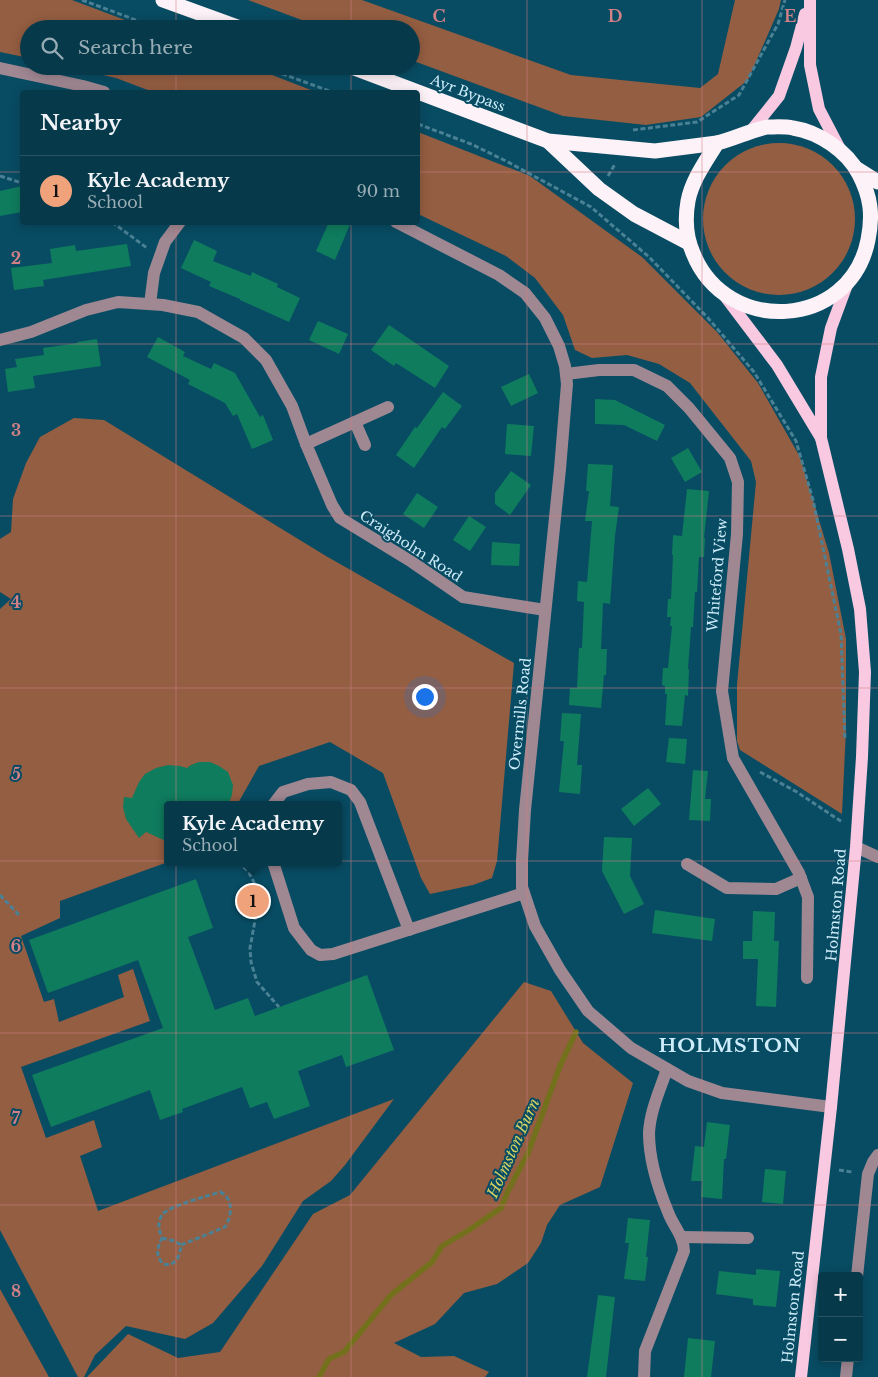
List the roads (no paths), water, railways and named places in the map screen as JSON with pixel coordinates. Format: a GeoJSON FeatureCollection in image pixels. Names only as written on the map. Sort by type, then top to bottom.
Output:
{"type":"FeatureCollection","features":[{"type":"Feature","properties":{"kind":"highway"},"geometry":{"type":"LineString","coordinates":[[163,0],[219,20]]}},
{"type":"Feature","properties":{"kind":"highway","name":"Ayr Bypass"},"geometry":{"type":"LineString","coordinates":[[373,75],[413,90]]}},
{"type":"Feature","properties":{"kind":"highway","name":"Ayr Bypass"},"geometry":{"type":"LineString","coordinates":[[420,93],[548,141],[655,151],[717,143],[766,127],[795,128],[813,133],[841,151],[856,168]]}},
{"type":"Feature","properties":{"kind":"highway","name":"Ayr Bypass"},"geometry":{"type":"LineString","coordinates":[[548,141],[598,190],[634,214],[689,243]]}},
{"type":"Feature","properties":{"kind":"highway"},"geometry":{"type":"LineString","coordinates":[[717,143],[696,179],[688,199],[686,217],[689,243],[698,266],[712,284],[742,305],[769,312],[790,312],[810,307],[825,300],[849,280],[872,250],[870,207],[865,185],[856,168]]}},
{"type":"Feature","properties":{"kind":"highway"},"geometry":{"type":"LineString","coordinates":[[856,168],[878,182]]}},
{"type":"Feature","properties":{"kind":"main road"},"geometry":{"type":"LineString","coordinates":[[752,131],[779,96],[810,0]]}},
{"type":"Feature","properties":{"kind":"main road"},"geometry":{"type":"LineString","coordinates":[[810,0],[810,65],[819,109],[841,151]]}},
{"type":"Feature","properties":{"kind":"main road"},"geometry":{"type":"LineString","coordinates":[[820,438],[821,378],[831,328],[849,280]]}},
{"type":"Feature","properties":{"kind":"main road"},"geometry":{"type":"LineString","coordinates":[[724,294],[777,365],[820,438]]}},
{"type":"Feature","properties":{"kind":"main road","name":"Holmston Road"},"geometry":{"type":"LineString","coordinates":[[801,1377],[831,1107],[856,847],[865,672],[860,609],[848,549],[820,438]]}},
{"type":"Feature","properties":{"kind":"street"},"geometry":{"type":"LineString","coordinates":[[0,68],[20,72]]}},
{"type":"Feature","properties":{"kind":"street"},"geometry":{"type":"LineString","coordinates":[[32,75],[97,90]]}},
{"type":"Feature","properties":{"kind":"street"},"geometry":{"type":"LineString","coordinates":[[150,304],[154,273],[165,242],[178,225]]}},
{"type":"Feature","properties":{"kind":"street","name":"Overmills Road"},"geometry":{"type":"LineString","coordinates":[[402,225],[499,275],[525,293],[545,318],[559,346],[566,374],[567,384],[560,469],[525,810],[522,861],[522,887],[535,926],[560,970],[588,1011],[631,1048],[688,1081],[722,1093],[831,1107]]}},
{"type":"Feature","properties":{"kind":"street","name":"Craigholm Road"},"geometry":{"type":"LineString","coordinates":[[0,340],[31,332],[86,310],[118,302],[163,305],[198,312],[244,338],[266,360],[292,406],[332,505],[340,518],[412,562],[463,597],[546,610]]}},
{"type":"Feature","properties":{"kind":"street","name":"Whiteford View"},"geometry":{"type":"LineString","coordinates":[[566,374],[599,370],[634,370],[667,386],[689,408],[730,458],[738,482],[737,534],[722,691],[733,758],[801,878],[808,897],[807,978]]}},
{"type":"Feature","properties":{"kind":"street"},"geometry":{"type":"LineString","coordinates":[[306,444],[388,407]]}},
{"type":"Feature","properties":{"kind":"street"},"geometry":{"type":"LineString","coordinates":[[355,422],[364,445]]}},
{"type":"Feature","properties":{"kind":"street"},"geometry":{"type":"LineString","coordinates":[[276,801],[283,792],[308,784],[332,782],[351,790],[360,802],[410,930]]}},
{"type":"Feature","properties":{"kind":"street"},"geometry":{"type":"LineString","coordinates":[[856,847],[878,857]]}},
{"type":"Feature","properties":{"kind":"street"},"geometry":{"type":"LineString","coordinates":[[687,864],[727,888],[776,889],[801,878]]}},
{"type":"Feature","properties":{"kind":"street"},"geometry":{"type":"LineString","coordinates":[[274,866],[294,928],[311,950],[320,955],[333,954],[524,893]]}},
{"type":"Feature","properties":{"kind":"street"},"geometry":{"type":"LineString","coordinates":[[644,1377],[645,1351],[684,1251],[684,1244],[659,1190],[650,1151],[649,1132],[654,1108],[667,1069]]}},
{"type":"Feature","properties":{"kind":"street"},"geometry":{"type":"LineString","coordinates":[[857,1272],[868,1174],[878,1156]]}},
{"type":"Feature","properties":{"kind":"street"},"geometry":{"type":"LineString","coordinates":[[681,1237],[748,1238]]}},
{"type":"Feature","properties":{"kind":"street"},"geometry":{"type":"LineString","coordinates":[[846,1377],[848,1362]]}},
{"type":"Feature","properties":{"kind":"waterway","name":"Holmston Burn"},"geometry":{"type":"LineString","coordinates":[[319,1377],[329,1359],[344,1352],[391,1295],[432,1262],[442,1246],[501,1208],[528,1153],[560,1066],[576,1032]]}},
{"type":"Feature","properties":{"kind":"place","name":"Kyle Academy"},"geometry":{"type":"Point","coordinates":[253,901]}},
{"type":"Feature","properties":{"kind":"district","name":"HOLMSTON"},"geometry":{"type":"Point","coordinates":[730,1045]}}]}
